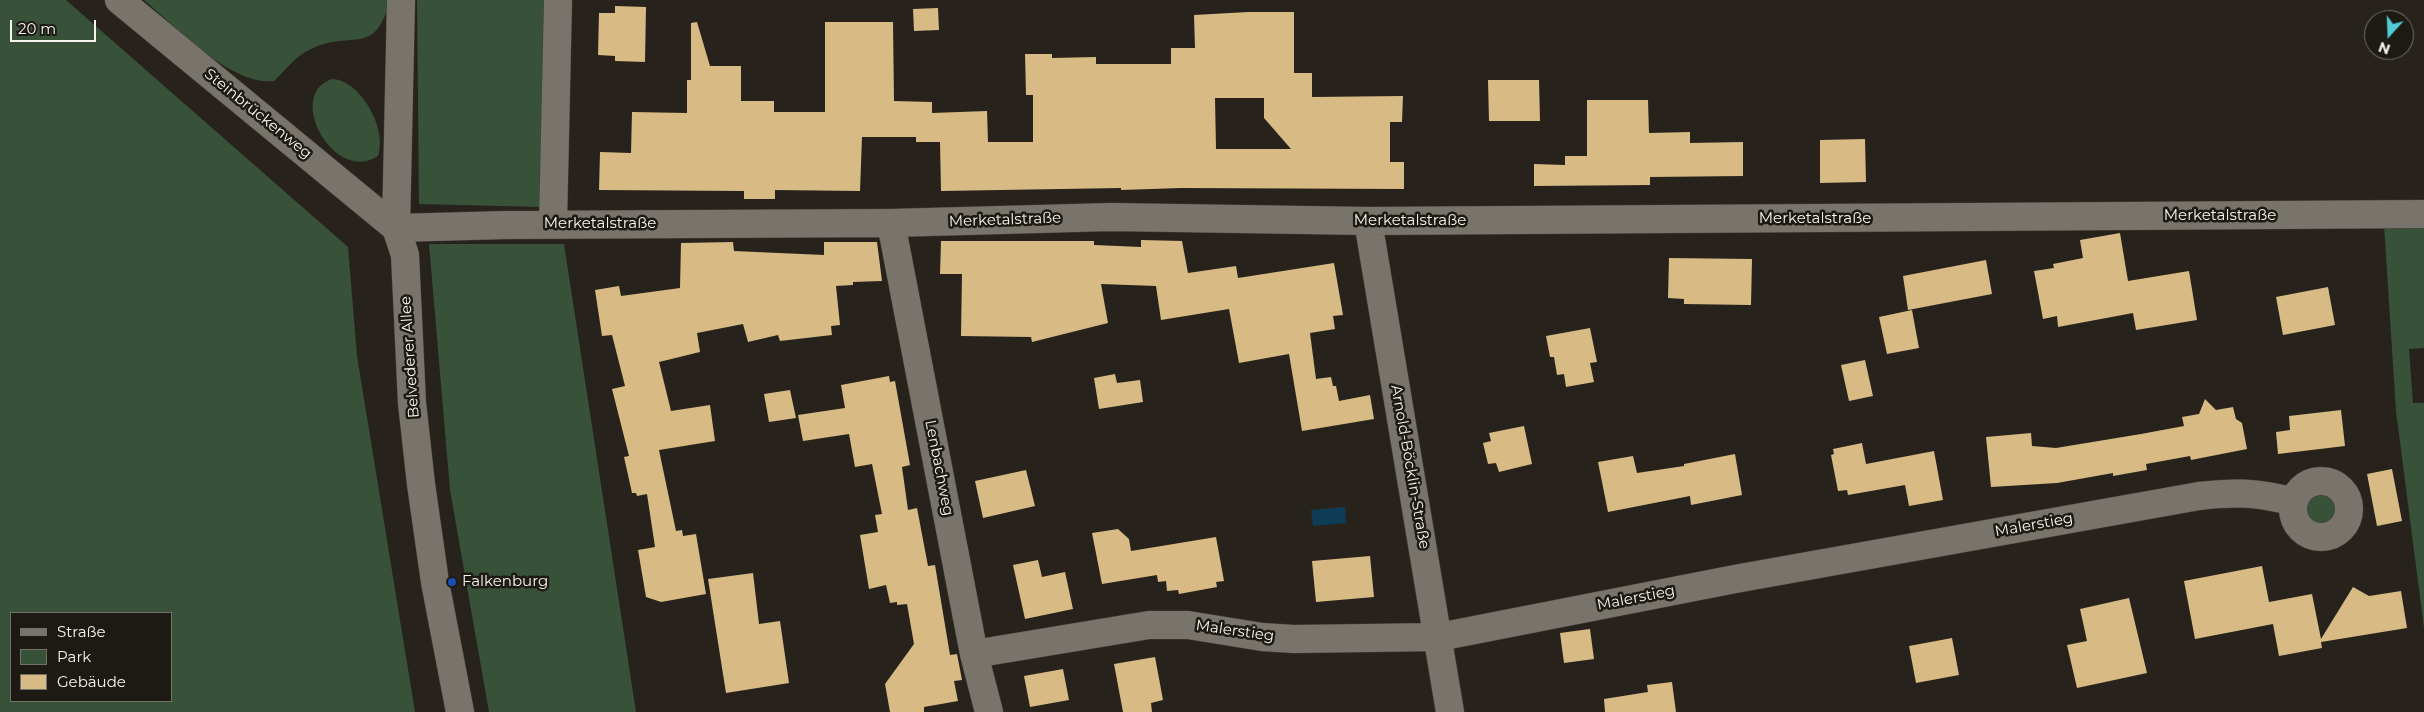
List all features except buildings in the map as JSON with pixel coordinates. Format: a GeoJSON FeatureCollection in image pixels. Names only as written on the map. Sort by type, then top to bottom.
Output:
{"type":"FeatureCollection","features":[{"type":"Feature","properties":{"kind":"street","name":"Steinbrückenweg"},"geometry":{"type":"LineString","coordinates":[[119,0],[396,228]]}},
{"type":"Feature","properties":{"kind":"street","name":"Belvederer Allee"},"geometry":{"type":"LineString","coordinates":[[401,0],[396,228],[405,255],[412,403],[421,484],[435,582],[460,712]]}},
{"type":"Feature","properties":{"kind":"street"},"geometry":{"type":"LineString","coordinates":[[553,224],[558,0]]}},
{"type":"Feature","properties":{"kind":"street","name":"Merketalstraße"},"geometry":{"type":"LineString","coordinates":[[396,228],[553,224],[891,223],[1110,217],[1368,221],[2424,214]]}},
{"type":"Feature","properties":{"kind":"street","name":"Arnold-Böcklin-Straße"},"geometry":{"type":"LineString","coordinates":[[1368,221],[1439,637],[1450,712]]}},
{"type":"Feature","properties":{"kind":"street","name":"Lenbachweg"},"geometry":{"type":"LineString","coordinates":[[891,223],[974,654],[989,712]]}},
{"type":"Feature","properties":{"kind":"street","name":"Malerstieg"},"geometry":{"type":"LineString","coordinates":[[974,654],[1167,624],[1188,625],[1262,637],[1294,639],[1439,637],[1735,579],[2199,496],[2240,492],[2268,495],[2294,502]]}},
{"type":"Feature","properties":{"kind":"green space"},"geometry":{"type":"Polygon","coordinates":[[[0,0],[66,0],[348,247],[357,356],[415,712],[0,712],[0,0]]]}},
{"type":"Feature","properties":{"kind":"green space"},"geometry":{"type":"Polygon","coordinates":[[[144,0],[390,0],[384,18],[377,29],[369,36],[361,39],[339,41],[311,49],[295,59],[274,81],[257,80],[240,74],[222,64],[187,38],[144,0]]]}},
{"type":"Feature","properties":{"kind":"green space"},"geometry":{"type":"Polygon","coordinates":[[[417,0],[544,0],[542,207],[419,204],[417,0]]]}},
{"type":"Feature","properties":{"kind":"green space"},"geometry":{"type":"Polygon","coordinates":[[[332,79],[343,82],[353,88],[370,108],[379,133],[380,145],[378,156],[362,162],[346,158],[332,149],[321,134],[314,118],[313,102],[318,88],[332,79]]]}},
{"type":"Feature","properties":{"kind":"green space"},"geometry":{"type":"Polygon","coordinates":[[[2384,225],[2424,225],[2424,348],[2409,349],[2413,403],[2424,403],[2424,628],[2396,411],[2384,225]]]}},
{"type":"Feature","properties":{"kind":"green space"},"geometry":{"type":"Polygon","coordinates":[[[429,244],[564,244],[636,712],[489,712],[450,490],[429,244]]]}},
{"type":"Feature","properties":{"kind":"green space"},"geometry":{"type":"Polygon","coordinates":[[[2322,490],[2335,496],[2341,509],[2335,522],[2322,528],[2309,522],[2303,509],[2309,496],[2322,490]]]}},
{"type":"Feature","properties":{"kind":"water"},"geometry":{"type":"Polygon","coordinates":[[[1345,507],[1346,523],[1313,526],[1311,510],[1345,507]]]}},
{"type":"Feature","properties":{"kind":"place","name":"Falkenburg"},"geometry":{"type":"Point","coordinates":[452,582]}}]}
